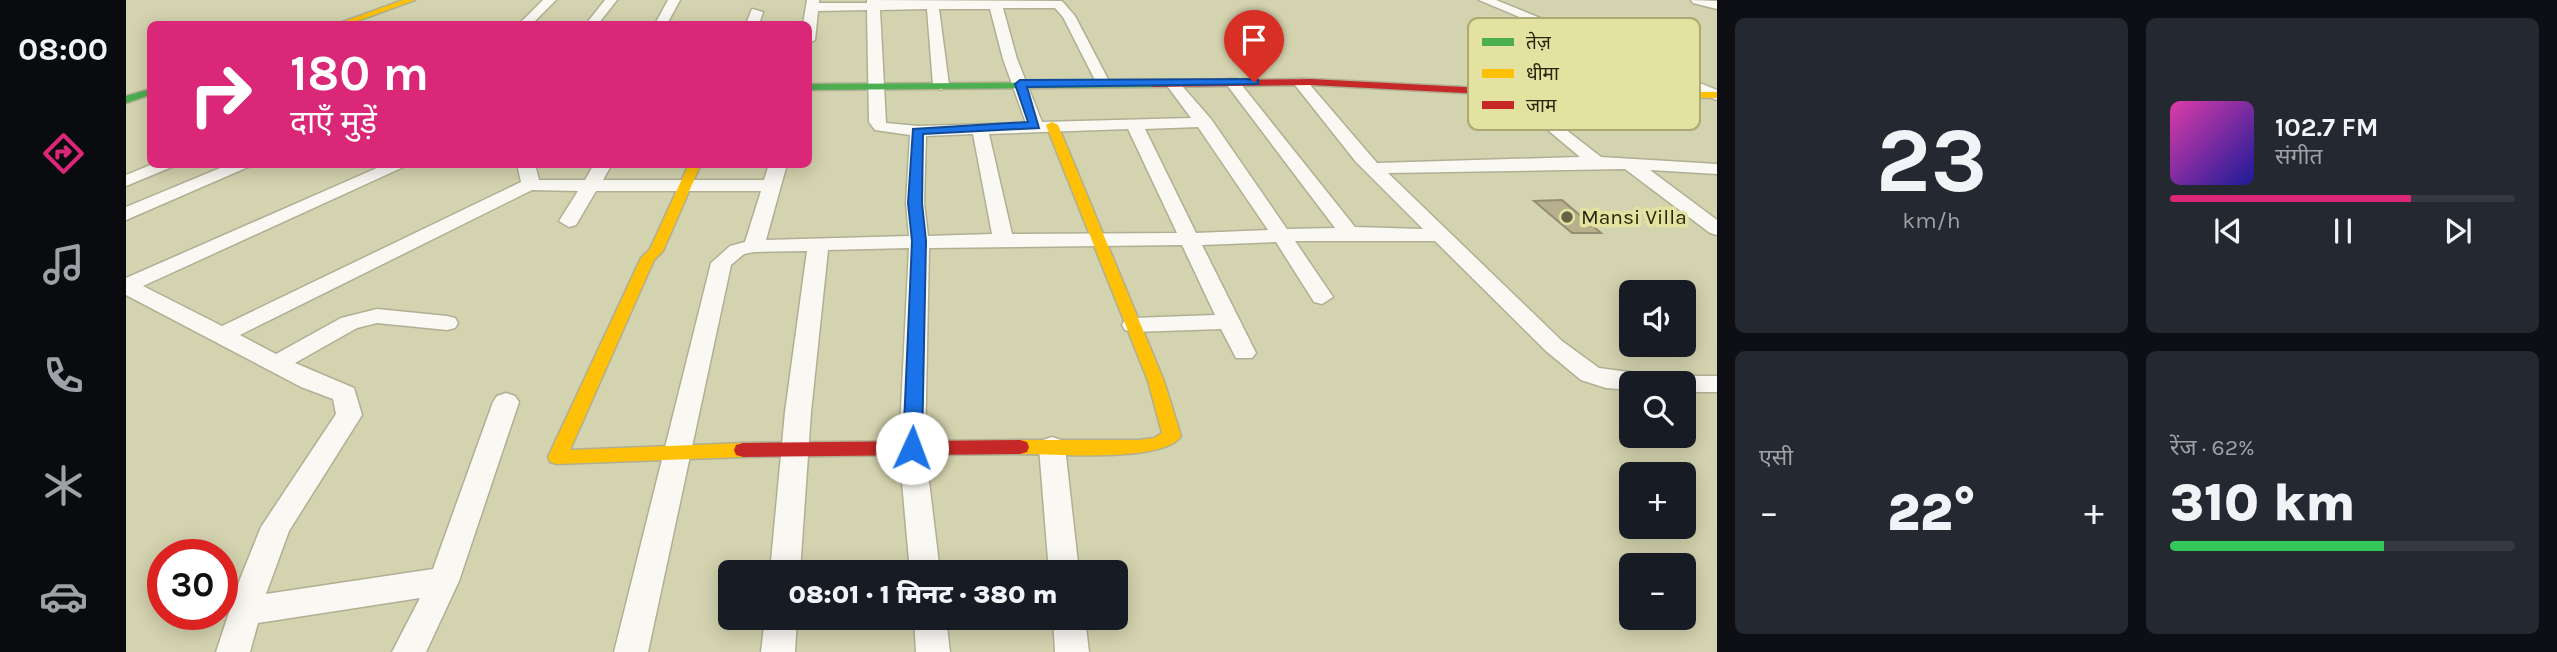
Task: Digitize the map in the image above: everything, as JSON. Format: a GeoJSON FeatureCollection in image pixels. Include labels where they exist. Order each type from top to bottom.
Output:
{"type":"FeatureCollection","features":[{"type":"Feature","properties":{"kind":"street"},"geometry":{"type":"LineString","coordinates":[[351,21],[411,0]]}},
{"type":"Feature","properties":{"kind":"street"},"geometry":{"type":"LineString","coordinates":[[368,21],[428,0]]}},
{"type":"Feature","properties":{"kind":"street"},"geometry":{"type":"LineString","coordinates":[[528,21],[550,0]]}},
{"type":"Feature","properties":{"kind":"street"},"geometry":{"type":"LineString","coordinates":[[594,21],[611,0]]}},
{"type":"Feature","properties":{"kind":"street"},"geometry":{"type":"LineString","coordinates":[[663,21],[674,0]]}},
{"type":"Feature","properties":{"kind":"street"},"geometry":{"type":"LineString","coordinates":[[1485,0],[1529,18]]}},
{"type":"Feature","properties":{"kind":"street"},"geometry":{"type":"LineString","coordinates":[[1697,0],[1717,5]]}},
{"type":"Feature","properties":{"kind":"street"},"geometry":{"type":"LineString","coordinates":[[873,3],[878,86],[877,122],[881,127],[918,131],[1205,122]]}},
{"type":"Feature","properties":{"kind":"street"},"geometry":{"type":"LineString","coordinates":[[933,3],[942,85]]}},
{"type":"Feature","properties":{"kind":"street"},"geometry":{"type":"LineString","coordinates":[[812,4],[1062,6],[1103,83]]}},
{"type":"Feature","properties":{"kind":"street"},"geometry":{"type":"LineString","coordinates":[[693,168],[557,457],[795,448],[1151,445],[1168,441],[1172,436],[1152,370],[1098,239],[1044,125],[1020,84],[995,4]]}},
{"type":"Feature","properties":{"kind":"street"},"geometry":{"type":"LineString","coordinates":[[1232,82],[1349,233]]}},
{"type":"Feature","properties":{"kind":"street"},"geometry":{"type":"LineString","coordinates":[[812,88],[1300,82],[1468,90]]}},
{"type":"Feature","properties":{"kind":"street"},"geometry":{"type":"LineString","coordinates":[[1300,82],[1340,134],[1373,169],[1554,346],[1590,374],[1606,380],[1619,381]]}},
{"type":"Feature","properties":{"kind":"street"},"geometry":{"type":"LineString","coordinates":[[1172,83],[1205,122],[1322,297]]}},
{"type":"Feature","properties":{"kind":"street"},"geometry":{"type":"LineString","coordinates":[[126,93],[147,87]]}},
{"type":"Feature","properties":{"kind":"street"},"geometry":{"type":"LineString","coordinates":[[1700,88],[1717,95]]}},
{"type":"Feature","properties":{"kind":"street"},"geometry":{"type":"LineString","coordinates":[[126,100],[147,93]]}},
{"type":"Feature","properties":{"kind":"street"},"geometry":{"type":"LineString","coordinates":[[1134,124],[1244,353]]}},
{"type":"Feature","properties":{"kind":"street"},"geometry":{"type":"LineString","coordinates":[[979,128],[1003,240]]}},
{"type":"Feature","properties":{"kind":"street"},"geometry":{"type":"LineString","coordinates":[[1557,130],[1596,162]]}},
{"type":"Feature","properties":{"kind":"street"},"geometry":{"type":"LineString","coordinates":[[918,131],[915,203],[919,241],[912,448],[924,560]]}},
{"type":"Feature","properties":{"kind":"street"},"geometry":{"type":"LineString","coordinates":[[1373,169],[1596,162],[1717,169]]}},
{"type":"Feature","properties":{"kind":"street"},"geometry":{"type":"LineString","coordinates":[[1630,164],[1717,229]]}},
{"type":"Feature","properties":{"kind":"street"},"geometry":{"type":"LineString","coordinates":[[126,181],[160,168]]}},
{"type":"Feature","properties":{"kind":"street"},"geometry":{"type":"LineString","coordinates":[[126,214],[237,168]]}},
{"type":"Feature","properties":{"kind":"street"},"geometry":{"type":"LineString","coordinates":[[126,286],[393,168]]}},
{"type":"Feature","properties":{"kind":"street"},"geometry":{"type":"LineString","coordinates":[[527,168],[531,185]]}},
{"type":"Feature","properties":{"kind":"street"},"geometry":{"type":"LineString","coordinates":[[569,221],[601,168]]}},
{"type":"Feature","properties":{"kind":"street"},"geometry":{"type":"LineString","coordinates":[[754,246],[777,168]]}},
{"type":"Feature","properties":{"kind":"street"},"geometry":{"type":"LineString","coordinates":[[220,336],[414,237],[514,190],[531,185],[685,184],[771,187]]}},
{"type":"Feature","properties":{"kind":"street"},"geometry":{"type":"LineString","coordinates":[[631,652],[721,263],[737,250],[754,246],[919,241],[1190,239],[1349,233],[1442,235]]}},
{"type":"Feature","properties":{"kind":"street"},"geometry":{"type":"LineString","coordinates":[[786,560],[795,448],[818,245]]}},
{"type":"Feature","properties":{"kind":"street"},"geometry":{"type":"LineString","coordinates":[[126,286],[276,364],[345,394],[348,415],[276,527],[255,579],[233,652]]}},
{"type":"Feature","properties":{"kind":"street"},"geometry":{"type":"LineString","coordinates":[[276,364],[349,323],[377,316],[447,324]]}},
{"type":"Feature","properties":{"kind":"street"},"geometry":{"type":"LineString","coordinates":[[1133,325],[1230,322]]}},
{"type":"Feature","properties":{"kind":"street"},"geometry":{"type":"LineString","coordinates":[[1696,384],[1717,384]]}},
{"type":"Feature","properties":{"kind":"street"},"geometry":{"type":"LineString","coordinates":[[409,652],[444,581],[506,402]]}},
{"type":"Feature","properties":{"kind":"street"},"geometry":{"type":"LineString","coordinates":[[1052,447],[1063,560]]}},
{"type":"Feature","properties":{"kind":"street"},"geometry":{"type":"LineString","coordinates":[[247,611],[444,581]]}},
{"type":"Feature","properties":{"kind":"street"},"geometry":{"type":"LineString","coordinates":[[778,652],[780,630]]}},
{"type":"Feature","properties":{"kind":"street"},"geometry":{"type":"LineString","coordinates":[[931,630],[933,652]]}},
{"type":"Feature","properties":{"kind":"street"},"geometry":{"type":"LineString","coordinates":[[1070,630],[1072,652]]}},
{"type":"Feature","properties":{"kind":"building","name":"Mansi Villa"},"geometry":{"type":"Polygon","coordinates":[[[1562,200],[1601,233],[1572,233],[1534,201],[1562,200]]]}},
{"type":"Feature","properties":{"kind":"traffic: fast"},"geometry":{"type":"LineString","coordinates":[[812,87],[1153,84]]}},
{"type":"Feature","properties":{"kind":"traffic: fast"},"geometry":{"type":"LineString","coordinates":[[126,100],[147,93]]}},
{"type":"Feature","properties":{"kind":"traffic: slow"},"geometry":{"type":"LineString","coordinates":[[351,21],[411,0]]}},
{"type":"Feature","properties":{"kind":"traffic: slow"},"geometry":{"type":"LineString","coordinates":[[1700,95],[1717,95]]}},
{"type":"Feature","properties":{"kind":"traffic: slow"},"geometry":{"type":"LineString","coordinates":[[1020,447],[1139,447],[1158,444],[1172,436],[1156,381],[1052,125]]}},
{"type":"Feature","properties":{"kind":"traffic: slow"},"geometry":{"type":"LineString","coordinates":[[693,168],[656,251],[648,258],[557,457],[743,450]]}},
{"type":"Feature","properties":{"kind":"traffic: jam"},"geometry":{"type":"LineString","coordinates":[[1153,84],[1311,82],[1468,90]]}},
{"type":"Feature","properties":{"kind":"traffic: jam"},"geometry":{"type":"LineString","coordinates":[[743,450],[1020,447]]}},
{"type":"Feature","properties":{"kind":"place","name":"Mansi Villa"},"geometry":{"type":"Point","coordinates":[1567,217]}},
{"type":"Feature","properties":{"kind":"route"},"geometry":{"type":"LineString","coordinates":[[912,448],[919,241],[915,203],[918,131],[1035,125],[1020,84],[1254,82]]}}]}
